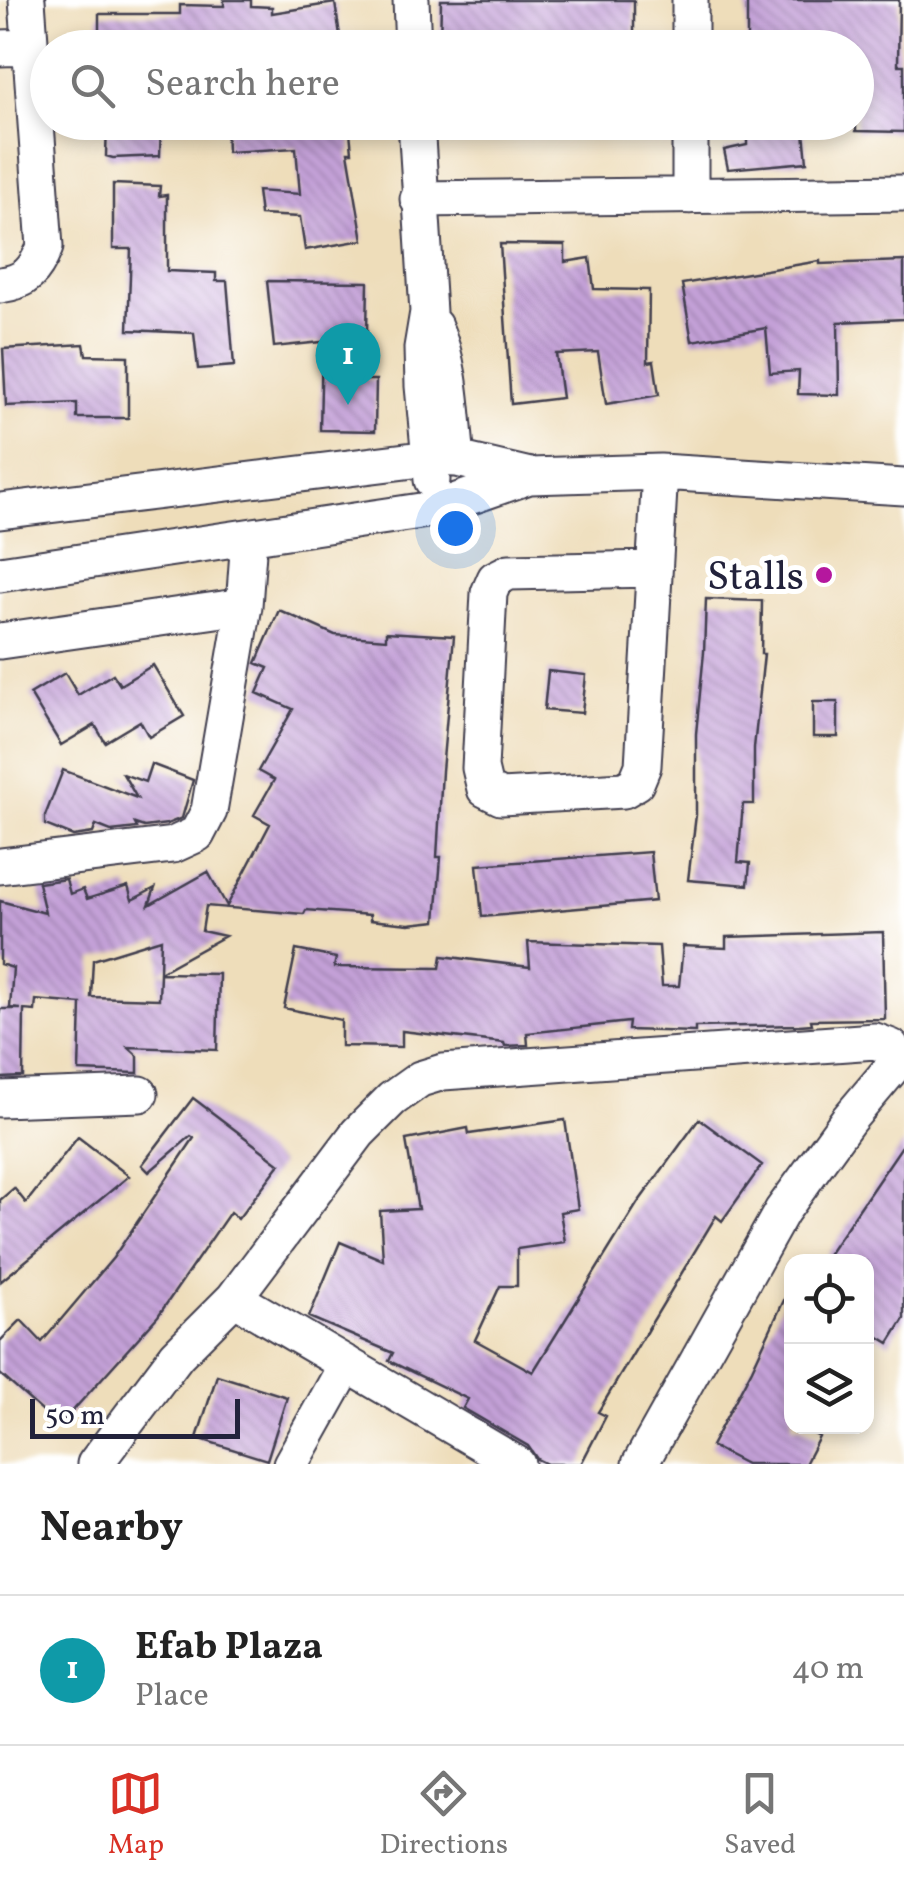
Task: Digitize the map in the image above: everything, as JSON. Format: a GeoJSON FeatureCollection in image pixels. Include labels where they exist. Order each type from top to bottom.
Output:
{"type":"FeatureCollection","features":[{"type":"Feature","properties":{"kind":"street"},"geometry":{"type":"LineString","coordinates":[[0,285],[26,279],[37,268],[45,248],[15,47],[27,0]]}},
{"type":"Feature","properties":{"kind":"street"},"geometry":{"type":"LineString","coordinates":[[411,0],[412,30]]}},
{"type":"Feature","properties":{"kind":"street"},"geometry":{"type":"LineString","coordinates":[[690,0],[690,30]]}},
{"type":"Feature","properties":{"kind":"street"},"geometry":{"type":"LineString","coordinates":[[416,140],[428,312],[443,347],[443,459],[434,509]]}},
{"type":"Feature","properties":{"kind":"street"},"geometry":{"type":"LineString","coordinates":[[690,140],[690,196]]}},
{"type":"Feature","properties":{"kind":"street"},"geometry":{"type":"LineString","coordinates":[[418,199],[904,193]]}},
{"type":"Feature","properties":{"kind":"street"},"geometry":{"type":"LineString","coordinates":[[0,511],[443,459],[530,476],[660,472],[904,487]]}},
{"type":"Feature","properties":{"kind":"street"},"geometry":{"type":"LineString","coordinates":[[654,570],[509,572],[495,579],[489,593],[480,768],[485,789],[500,796],[518,796],[624,790],[636,783],[643,766],[660,472]]}},
{"type":"Feature","properties":{"kind":"street"},"geometry":{"type":"LineString","coordinates":[[0,574],[434,509],[530,476]]}},
{"type":"Feature","properties":{"kind":"street"},"geometry":{"type":"LineString","coordinates":[[0,866],[173,845],[197,834],[208,811],[244,606],[249,538]]}},
{"type":"Feature","properties":{"kind":"street"},"geometry":{"type":"LineString","coordinates":[[0,641],[244,606]]}},
{"type":"Feature","properties":{"kind":"street"},"geometry":{"type":"LineString","coordinates":[[95,1464],[177,1355],[234,1298],[358,1133],[420,1079],[443,1072],[856,1042],[875,1041],[891,1047],[896,1063],[848,1120],[782,1211],[640,1464]]}},
{"type":"Feature","properties":{"kind":"street"},"geometry":{"type":"LineString","coordinates":[[4,1102],[140,1094]]}},
{"type":"Feature","properties":{"kind":"street"},"geometry":{"type":"LineString","coordinates":[[234,1298],[518,1464]]}},
{"type":"Feature","properties":{"kind":"street"},"geometry":{"type":"LineString","coordinates":[[291,1464],[347,1364]]}},
{"type":"Feature","properties":{"kind":"building"},"geometry":{"type":"Polygon","coordinates":[[[224,0],[251,0],[251,6],[272,7],[272,13],[335,3],[339,30],[99,30],[99,14],[180,14],[180,5],[224,6],[224,0]]]}},
{"type":"Feature","properties":{"kind":"building"},"geometry":{"type":"Polygon","coordinates":[[[441,0],[634,0],[634,30],[440,30],[441,0]]]}},
{"type":"Feature","properties":{"kind":"building"},"geometry":{"type":"Polygon","coordinates":[[[747,0],[899,0],[898,65],[904,65],[904,132],[874,131],[874,30],[747,30],[747,0]]]}},
{"type":"Feature","properties":{"kind":"building"},"geometry":{"type":"Polygon","coordinates":[[[106,140],[160,140],[160,156],[106,156],[106,140]]]}},
{"type":"Feature","properties":{"kind":"building"},"geometry":{"type":"Polygon","coordinates":[[[227,140],[351,140],[352,152],[348,152],[363,240],[305,250],[300,217],[260,215],[257,191],[300,194],[296,148],[227,152],[227,140]]]}},
{"type":"Feature","properties":{"kind":"building"},"geometry":{"type":"Polygon","coordinates":[[[747,140],[805,140],[807,162],[728,169],[724,150],[747,145],[747,140]]]}},
{"type":"Feature","properties":{"kind":"building"},"geometry":{"type":"Polygon","coordinates":[[[113,184],[160,186],[159,196],[167,195],[167,271],[216,273],[216,281],[227,281],[234,366],[198,369],[194,333],[128,330],[131,249],[113,249],[113,184]]]}},
{"type":"Feature","properties":{"kind":"building"},"geometry":{"type":"Polygon","coordinates":[[[500,244],[565,245],[565,262],[590,258],[594,289],[649,290],[648,362],[654,361],[659,395],[606,404],[598,352],[556,354],[562,398],[511,404],[500,244]]]}},
{"type":"Feature","properties":{"kind":"building"},"geometry":{"type":"Polygon","coordinates":[[[820,261],[904,261],[904,319],[838,322],[839,395],[798,394],[799,371],[770,373],[766,328],[692,341],[682,284],[820,261]]]}},
{"type":"Feature","properties":{"kind":"building"},"geometry":{"type":"Polygon","coordinates":[[[267,281],[368,282],[366,380],[376,380],[375,431],[320,430],[322,342],[274,347],[267,281]]]}},
{"type":"Feature","properties":{"kind":"building"},"geometry":{"type":"Polygon","coordinates":[[[84,344],[86,355],[128,356],[128,418],[77,418],[77,403],[6,406],[3,349],[84,344]]]}},
{"type":"Feature","properties":{"kind":"building"},"geometry":{"type":"Polygon","coordinates":[[[706,599],[762,601],[764,654],[754,748],[754,804],[743,804],[738,862],[750,863],[748,885],[688,880],[696,815],[696,734],[706,599]]]}},
{"type":"Feature","properties":{"kind":"building"},"geometry":{"type":"Polygon","coordinates":[[[279,610],[335,635],[386,639],[386,632],[454,636],[442,771],[436,921],[409,924],[370,920],[370,915],[206,906],[202,931],[225,936],[160,972],[161,939],[93,960],[91,997],[159,999],[160,973],[219,974],[217,1050],[128,1047],[138,1056],[138,1073],[79,1071],[81,1004],[36,1000],[35,1011],[24,1010],[23,1077],[0,1078],[0,1009],[21,1009],[10,1008],[13,968],[0,964],[0,901],[45,913],[38,883],[66,879],[70,894],[83,889],[87,899],[128,886],[132,900],[155,888],[149,905],[208,872],[227,906],[270,824],[254,815],[274,780],[258,771],[293,709],[257,693],[268,668],[256,663],[279,610]]]}},
{"type":"Feature","properties":{"kind":"building"},"geometry":{"type":"Polygon","coordinates":[[[153,665],[184,716],[149,737],[140,721],[105,742],[95,725],[61,745],[30,694],[65,673],[78,695],[113,674],[120,685],[153,665]]]}},
{"type":"Feature","properties":{"kind":"building"},"geometry":{"type":"Polygon","coordinates":[[[548,671],[586,675],[582,713],[544,710],[548,671]]]}},
{"type":"Feature","properties":{"kind":"building"},"geometry":{"type":"Polygon","coordinates":[[[813,702],[838,702],[838,737],[813,737],[813,702]]]}},
{"type":"Feature","properties":{"kind":"building"},"geometry":{"type":"Polygon","coordinates":[[[151,764],[193,780],[182,818],[167,824],[135,824],[137,828],[111,831],[96,825],[93,833],[73,836],[45,825],[63,770],[137,798],[123,774],[145,782],[151,764]]]}},
{"type":"Feature","properties":{"kind":"building"},"geometry":{"type":"Polygon","coordinates":[[[650,852],[655,901],[482,917],[477,865],[650,852]]]}},
{"type":"Feature","properties":{"kind":"building"},"geometry":{"type":"Polygon","coordinates":[[[883,932],[885,1019],[695,1027],[695,1032],[628,1030],[629,1022],[527,1033],[528,1045],[505,1046],[402,1031],[402,1047],[341,1046],[341,1020],[284,1008],[296,950],[336,958],[334,967],[440,968],[442,956],[530,967],[528,942],[659,946],[662,986],[679,986],[683,946],[726,948],[726,937],[883,932]]]}},
{"type":"Feature","properties":{"kind":"building"},"geometry":{"type":"Polygon","coordinates":[[[193,1098],[280,1164],[238,1219],[230,1212],[158,1316],[59,1426],[0,1374],[0,1341],[21,1320],[42,1342],[113,1258],[194,1138],[191,1136],[149,1172],[142,1165],[193,1098]]]}},
{"type":"Feature","properties":{"kind":"building"},"geometry":{"type":"Polygon","coordinates":[[[699,1119],[762,1165],[722,1221],[716,1216],[598,1412],[606,1416],[581,1464],[547,1464],[537,1459],[528,1446],[463,1408],[468,1399],[389,1361],[393,1353],[309,1317],[340,1242],[383,1260],[380,1211],[418,1209],[406,1140],[468,1128],[469,1134],[565,1120],[578,1209],[560,1212],[565,1242],[517,1249],[517,1286],[500,1286],[475,1340],[533,1372],[637,1204],[699,1119]]]}},
{"type":"Feature","properties":{"kind":"building"},"geometry":{"type":"Polygon","coordinates":[[[78,1137],[129,1176],[0,1282],[0,1200],[14,1188],[26,1203],[78,1137]]]}},
{"type":"Feature","properties":{"kind":"building"},"geometry":{"type":"Polygon","coordinates":[[[904,1143],[904,1319],[889,1343],[874,1334],[874,1254],[828,1254],[904,1143]]]}},
{"type":"Feature","properties":{"kind":"building"},"geometry":{"type":"Polygon","coordinates":[[[784,1300],[784,1434],[819,1437],[805,1464],[746,1464],[711,1446],[784,1300]]]}},
{"type":"Feature","properties":{"kind":"building"},"geometry":{"type":"Polygon","coordinates":[[[217,1375],[287,1397],[267,1460],[197,1438],[217,1375]]]}},
{"type":"Feature","properties":{"kind":"place","name":"Efab Plaza"},"geometry":{"type":"Point","coordinates":[348,405]}},
{"type":"Feature","properties":{"kind":"place","name":"Stalls"},"geometry":{"type":"Point","coordinates":[824,575]}}]}
